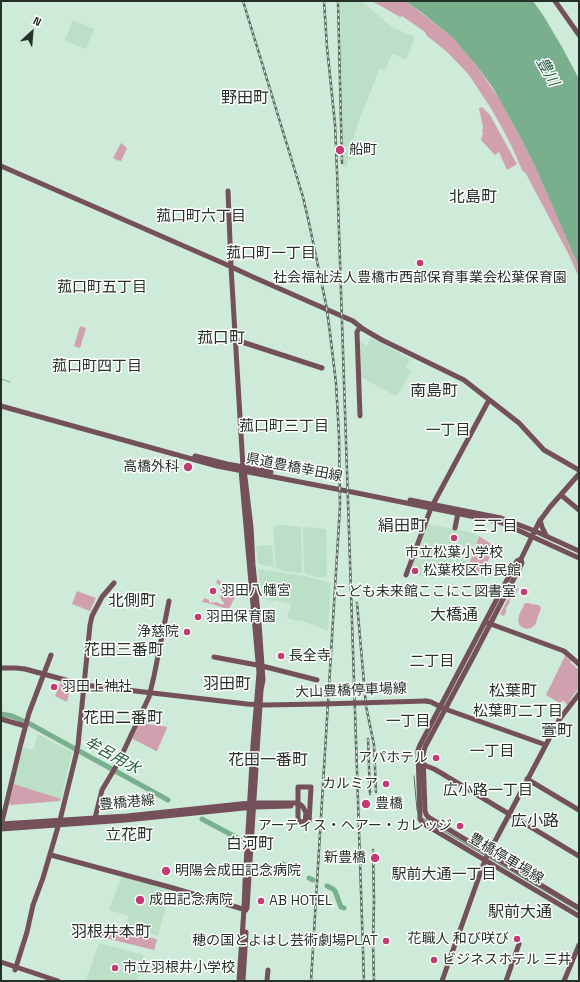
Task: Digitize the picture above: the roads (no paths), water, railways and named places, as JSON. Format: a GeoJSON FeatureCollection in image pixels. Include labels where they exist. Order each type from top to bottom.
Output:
{"type":"FeatureCollection","features":[{"type":"Feature","properties":{"kind":"street"},"geometry":{"type":"LineString","coordinates":[[555,1],[579,34]]}},
{"type":"Feature","properties":{"kind":"street"},"geometry":{"type":"LineString","coordinates":[[1,166],[350,319],[360,327],[382,340],[464,380],[519,423],[544,450],[579,470]]}},
{"type":"Feature","properties":{"kind":"street"},"geometry":{"type":"LineString","coordinates":[[228,191],[242,459],[261,666],[259,673],[249,846],[243,981]]}},
{"type":"Feature","properties":{"kind":"street"},"geometry":{"type":"LineString","coordinates":[[360,327],[357,332],[360,416]]}},
{"type":"Feature","properties":{"kind":"street"},"geometry":{"type":"LineString","coordinates":[[236,340],[322,368]]}},
{"type":"Feature","properties":{"kind":"street"},"geometry":{"type":"LineString","coordinates":[[406,575],[432,506],[489,400]]}},
{"type":"Feature","properties":{"kind":"street","name":"県道豊橋幸田線"},"geometry":{"type":"LineString","coordinates":[[1,403],[243,469],[501,518],[521,525],[579,551]]}},
{"type":"Feature","properties":{"kind":"street","name":"県道豊橋幸田線"},"geometry":{"type":"LineString","coordinates":[[1,406],[217,466],[243,469]]}},
{"type":"Feature","properties":{"kind":"street"},"geometry":{"type":"LineString","coordinates":[[422,822],[420,818],[418,748],[443,707],[488,623],[517,561],[521,559],[544,513],[579,474]]}},
{"type":"Feature","properties":{"kind":"street"},"geometry":{"type":"LineString","coordinates":[[561,495],[579,510]]}},
{"type":"Feature","properties":{"kind":"street","name":"県道豊橋幸田線"},"geometry":{"type":"LineString","coordinates":[[432,506],[500,522],[579,558]]}},
{"type":"Feature","properties":{"kind":"street"},"geometry":{"type":"LineString","coordinates":[[455,528],[458,513]]}},
{"type":"Feature","properties":{"kind":"street"},"geometry":{"type":"LineString","coordinates":[[521,525],[528,525],[540,521]]}},
{"type":"Feature","properties":{"kind":"street"},"geometry":{"type":"LineString","coordinates":[[540,521],[546,536]]}},
{"type":"Feature","properties":{"kind":"street"},"geometry":{"type":"LineString","coordinates":[[521,531],[525,538],[527,547]]}},
{"type":"Feature","properties":{"kind":"street"},"geometry":{"type":"LineString","coordinates":[[527,547],[535,543],[545,542]]}},
{"type":"Feature","properties":{"kind":"street"},"geometry":{"type":"LineString","coordinates":[[15,969],[27,932],[33,905],[44,878],[60,822],[77,750],[92,616],[102,597],[114,583]]}},
{"type":"Feature","properties":{"kind":"street"},"geometry":{"type":"LineString","coordinates":[[95,818],[102,790],[114,770],[150,692],[169,601]]}},
{"type":"Feature","properties":{"kind":"street"},"geometry":{"type":"LineString","coordinates":[[488,623],[564,651],[579,664]]}},
{"type":"Feature","properties":{"kind":"street"},"geometry":{"type":"LineString","coordinates":[[1,828],[26,723],[51,655]]}},
{"type":"Feature","properties":{"kind":"street"},"geometry":{"type":"LineString","coordinates":[[214,657],[261,666],[317,680]]}},
{"type":"Feature","properties":{"kind":"street","name":"大山豊橋停車場線"},"geometry":{"type":"LineString","coordinates":[[1,668],[20,668],[84,685],[258,705],[426,701],[546,745]]}},
{"type":"Feature","properties":{"kind":"street"},"geometry":{"type":"LineString","coordinates":[[443,981],[463,920],[488,853],[559,720],[579,694]]}},
{"type":"Feature","properties":{"kind":"street"},"geometry":{"type":"LineString","coordinates":[[422,822],[426,814],[424,751],[443,707]]}},
{"type":"Feature","properties":{"kind":"street"},"geometry":{"type":"LineString","coordinates":[[1,719],[26,723]]}},
{"type":"Feature","properties":{"kind":"street"},"geometry":{"type":"LineString","coordinates":[[424,765],[441,773],[579,856]]}},
{"type":"Feature","properties":{"kind":"street"},"geometry":{"type":"LineString","coordinates":[[527,779],[579,810]]}},
{"type":"Feature","properties":{"kind":"street"},"geometry":{"type":"LineString","coordinates":[[298,787],[311,787],[309,822],[305,822],[306,814],[300,806],[298,787]]}},
{"type":"Feature","properties":{"kind":"street"},"geometry":{"type":"LineString","coordinates":[[252,805],[300,806]]}},
{"type":"Feature","properties":{"kind":"street","name":"豊橋港線"},"geometry":{"type":"LineString","coordinates":[[1,828],[95,818],[252,805]]}},
{"type":"Feature","properties":{"kind":"street","name":"豊橋港線"},"geometry":{"type":"LineString","coordinates":[[1,824],[126,820],[252,805]]}},
{"type":"Feature","properties":{"kind":"street","name":"豊橋停車場線"},"geometry":{"type":"LineString","coordinates":[[426,814],[428,817],[579,908]]}},
{"type":"Feature","properties":{"kind":"street","name":"豊橋停車場線"},"geometry":{"type":"LineString","coordinates":[[422,822],[579,916]]}},
{"type":"Feature","properties":{"kind":"street"},"geometry":{"type":"LineString","coordinates":[[50,855],[173,888],[246,910]]}},
{"type":"Feature","properties":{"kind":"street"},"geometry":{"type":"LineString","coordinates":[[239,981],[246,910]]}},
{"type":"Feature","properties":{"kind":"street"},"geometry":{"type":"LineString","coordinates":[[506,981],[519,944]]}},
{"type":"Feature","properties":{"kind":"street"},"geometry":{"type":"LineString","coordinates":[[564,981],[579,945]]}},
{"type":"Feature","properties":{"kind":"street"},"geometry":{"type":"LineString","coordinates":[[1,962],[15,969],[48,981]]}},
{"type":"Feature","properties":{"kind":"street"},"geometry":{"type":"LineString","coordinates":[[1,966],[58,981]]}},
{"type":"Feature","properties":{"kind":"street"},"geometry":{"type":"LineString","coordinates":[[267,981],[268,970]]}},
{"type":"Feature","properties":{"kind":"water","name":"豊川"},"geometry":{"type":"Polygon","coordinates":[[[405,1],[533,1],[543,15],[579,79],[579,267],[534,164],[493,88],[452,37],[405,1]]]}},
{"type":"Feature","properties":{"kind":"waterway"},"geometry":{"type":"LineString","coordinates":[[1,379],[10,382]]}},
{"type":"Feature","properties":{"kind":"waterway","name":"牟呂用水"},"geometry":{"type":"LineString","coordinates":[[1,714],[12,716],[30,724],[168,800]]}},
{"type":"Feature","properties":{"kind":"waterway","name":"牟呂用水"},"geometry":{"type":"LineString","coordinates":[[202,819],[243,841]]}},
{"type":"Feature","properties":{"kind":"waterway","name":"牟呂用水"},"geometry":{"type":"LineString","coordinates":[[283,864],[299,872]]}},
{"type":"Feature","properties":{"kind":"waterway","name":"牟呂用水"},"geometry":{"type":"LineString","coordinates":[[309,878],[313,880]]}},
{"type":"Feature","properties":{"kind":"waterway","name":"牟呂用水"},"geometry":{"type":"LineString","coordinates":[[327,886],[335,891],[341,907],[344,908]]}},
{"type":"Feature","properties":{"kind":"tram line"},"geometry":{"type":"LineString","coordinates":[[414,776],[417,810],[422,818],[579,911]]}},
{"type":"Feature","properties":{"kind":"railway"},"geometry":{"type":"LineString","coordinates":[[243,1],[303,197],[326,304],[336,383],[339,436],[340,506],[311,981]]}},
{"type":"Feature","properties":{"kind":"railway"},"geometry":{"type":"LineString","coordinates":[[324,1],[335,124],[337,172],[364,981]]}},
{"type":"Feature","properties":{"kind":"railway"},"geometry":{"type":"LineString","coordinates":[[338,1],[342,163]]}},
{"type":"Feature","properties":{"kind":"railway"},"geometry":{"type":"LineString","coordinates":[[357,603],[366,706],[374,745],[376,792]]}},
{"type":"Feature","properties":{"kind":"railway"},"geometry":{"type":"LineString","coordinates":[[368,739],[370,794]]}},
{"type":"Feature","properties":{"kind":"railway"},"geometry":{"type":"LineString","coordinates":[[373,850],[374,981]]}},
{"type":"Feature","properties":{"kind":"place","name":"船町"},"geometry":{"type":"Point","coordinates":[340,150]}},
{"type":"Feature","properties":{"kind":"place","name":"社会福祉法人豊橋市西部保育事業会松葉保育園"},"geometry":{"type":"Point","coordinates":[420,263]}},
{"type":"Feature","properties":{"kind":"place","name":"高橋外科"},"geometry":{"type":"Point","coordinates":[188,467]}},
{"type":"Feature","properties":{"kind":"place","name":"市立松葉小学校"},"geometry":{"type":"Point","coordinates":[454,538]}},
{"type":"Feature","properties":{"kind":"place","name":"松葉校区市民館"},"geometry":{"type":"Point","coordinates":[415,571]}},
{"type":"Feature","properties":{"kind":"place","name":"羽田八幡宮"},"geometry":{"type":"Point","coordinates":[213,591]}},
{"type":"Feature","properties":{"kind":"place","name":"こども未来館ここにこ図書室"},"geometry":{"type":"Point","coordinates":[524,592]}},
{"type":"Feature","properties":{"kind":"place","name":"羽田保育園"},"geometry":{"type":"Point","coordinates":[198,617]}},
{"type":"Feature","properties":{"kind":"place","name":"浄慈院"},"geometry":{"type":"Point","coordinates":[187,632]}},
{"type":"Feature","properties":{"kind":"place","name":"長全寺"},"geometry":{"type":"Point","coordinates":[281,656]}},
{"type":"Feature","properties":{"kind":"place","name":"羽田上神社"},"geometry":{"type":"Point","coordinates":[54,687]}},
{"type":"Feature","properties":{"kind":"place","name":"アパホテル"},"geometry":{"type":"Point","coordinates":[436,758]}},
{"type":"Feature","properties":{"kind":"place","name":"カルミア"},"geometry":{"type":"Point","coordinates":[386,784]}},
{"type":"Feature","properties":{"kind":"place","name":"豊橋"},"geometry":{"type":"Point","coordinates":[366,804]}},
{"type":"Feature","properties":{"kind":"place","name":"アーティス・ヘアー・カレッジ"},"geometry":{"type":"Point","coordinates":[460,826]}},
{"type":"Feature","properties":{"kind":"place","name":"新豊橋"},"geometry":{"type":"Point","coordinates":[375,858]}},
{"type":"Feature","properties":{"kind":"place","name":"明陽会成田記念病院"},"geometry":{"type":"Point","coordinates":[166,871]}},
{"type":"Feature","properties":{"kind":"place","name":"成田記念病院"},"geometry":{"type":"Point","coordinates":[140,900]}},
{"type":"Feature","properties":{"kind":"place","name":"AB HOTEL"},"geometry":{"type":"Point","coordinates":[261,901]}},
{"type":"Feature","properties":{"kind":"place","name":"花職人 和び咲び"},"geometry":{"type":"Point","coordinates":[517,939]}},
{"type":"Feature","properties":{"kind":"place","name":"穂の国とよはし芸術劇場PLAT"},"geometry":{"type":"Point","coordinates":[386,941]}},
{"type":"Feature","properties":{"kind":"place","name":"ビジネスホテル 三井"},"geometry":{"type":"Point","coordinates":[434,960]}},
{"type":"Feature","properties":{"kind":"place","name":"市立羽根井小学校"},"geometry":{"type":"Point","coordinates":[115,968]}},
{"type":"Feature","properties":{"kind":"district","name":"野田町"},"geometry":{"type":"Point","coordinates":[245,99]}},
{"type":"Feature","properties":{"kind":"district","name":"北島町"},"geometry":{"type":"Point","coordinates":[473,198]}},
{"type":"Feature","properties":{"kind":"district","name":"菰口町六丁目"},"geometry":{"type":"Point","coordinates":[201,217]}},
{"type":"Feature","properties":{"kind":"district","name":"菰口町一丁目"},"geometry":{"type":"Point","coordinates":[271,254]}},
{"type":"Feature","properties":{"kind":"district","name":"菰口町五丁目"},"geometry":{"type":"Point","coordinates":[102,288]}},
{"type":"Feature","properties":{"kind":"district","name":"菰口町"},"geometry":{"type":"Point","coordinates":[221,339]}},
{"type":"Feature","properties":{"kind":"district","name":"菰口町四丁目"},"geometry":{"type":"Point","coordinates":[97,367]}},
{"type":"Feature","properties":{"kind":"district","name":"南島町"},"geometry":{"type":"Point","coordinates":[434,392]}},
{"type":"Feature","properties":{"kind":"district","name":"菰口町三丁目"},"geometry":{"type":"Point","coordinates":[284,427]}},
{"type":"Feature","properties":{"kind":"district","name":"一丁目"},"geometry":{"type":"Point","coordinates":[448,431]}},
{"type":"Feature","properties":{"kind":"district","name":"絹田町"},"geometry":{"type":"Point","coordinates":[402,527]}},
{"type":"Feature","properties":{"kind":"district","name":"三丁目"},"geometry":{"type":"Point","coordinates":[495,527]}},
{"type":"Feature","properties":{"kind":"district","name":"北側町"},"geometry":{"type":"Point","coordinates":[132,602]}},
{"type":"Feature","properties":{"kind":"district","name":"大橋通"},"geometry":{"type":"Point","coordinates":[454,616]}},
{"type":"Feature","properties":{"kind":"district","name":"花田三番町"},"geometry":{"type":"Point","coordinates":[124,651]}},
{"type":"Feature","properties":{"kind":"district","name":"二丁目"},"geometry":{"type":"Point","coordinates":[432,662]}},
{"type":"Feature","properties":{"kind":"district","name":"羽田町"},"geometry":{"type":"Point","coordinates":[227,685]}},
{"type":"Feature","properties":{"kind":"district","name":"松葉町"},"geometry":{"type":"Point","coordinates":[513,692]}},
{"type":"Feature","properties":{"kind":"district","name":"松葉町二丁目"},"geometry":{"type":"Point","coordinates":[518,712]}},
{"type":"Feature","properties":{"kind":"district","name":"花田二番町"},"geometry":{"type":"Point","coordinates":[123,719]}},
{"type":"Feature","properties":{"kind":"district","name":"一丁目"},"geometry":{"type":"Point","coordinates":[408,722]}},
{"type":"Feature","properties":{"kind":"district","name":"萱町"},"geometry":{"type":"Point","coordinates":[557,732]}},
{"type":"Feature","properties":{"kind":"district","name":"一丁目"},"geometry":{"type":"Point","coordinates":[492,752]}},
{"type":"Feature","properties":{"kind":"district","name":"花田一番町"},"geometry":{"type":"Point","coordinates":[268,761]}},
{"type":"Feature","properties":{"kind":"district","name":"広小路一丁目"},"geometry":{"type":"Point","coordinates":[488,791]}},
{"type":"Feature","properties":{"kind":"district","name":"広小路"},"geometry":{"type":"Point","coordinates":[535,822]}},
{"type":"Feature","properties":{"kind":"district","name":"立花町"},"geometry":{"type":"Point","coordinates":[129,836]}},
{"type":"Feature","properties":{"kind":"district","name":"白河町"},"geometry":{"type":"Point","coordinates":[250,845]}},
{"type":"Feature","properties":{"kind":"district","name":"駅前大通一丁目"},"geometry":{"type":"Point","coordinates":[444,875]}},
{"type":"Feature","properties":{"kind":"district","name":"駅前大通"},"geometry":{"type":"Point","coordinates":[520,913]}},
{"type":"Feature","properties":{"kind":"district","name":"羽根井本町"},"geometry":{"type":"Point","coordinates":[111,933]}}]}
